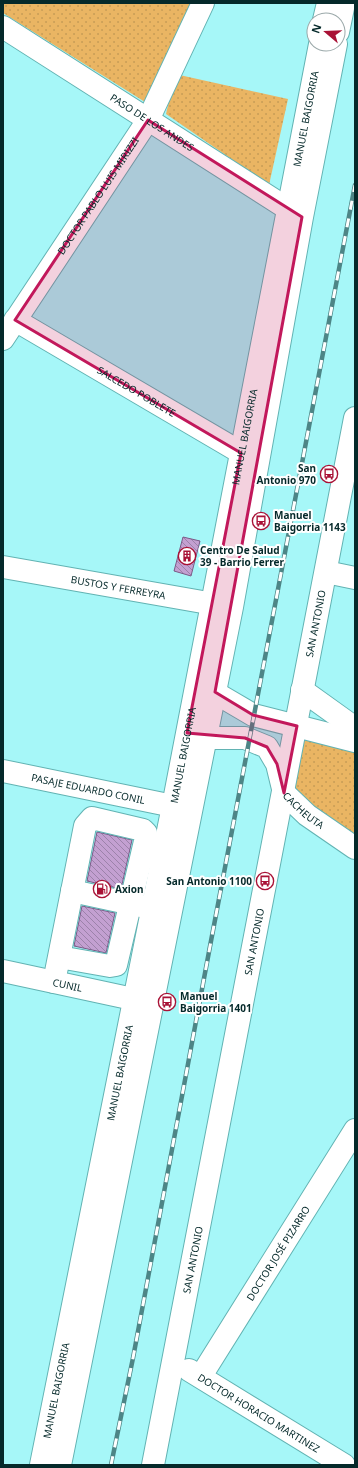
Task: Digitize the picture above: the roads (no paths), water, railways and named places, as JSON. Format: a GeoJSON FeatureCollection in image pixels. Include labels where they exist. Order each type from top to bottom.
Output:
{"type":"FeatureCollection","features":[{"type":"Feature","properties":{"kind":"street","name":"DOCTOR PABLO LUIS MIRIZZI"},"geometry":{"type":"LineString","coordinates":[[3,339],[148,120],[203,3]]}},
{"type":"Feature","properties":{"kind":"street","name":"PASO DE LOS ANDES"},"geometry":{"type":"LineString","coordinates":[[3,27],[295,213]]}},
{"type":"Feature","properties":{"kind":"street","name":"MANUEL BAIGORRIA"},"geometry":{"type":"LineString","coordinates":[[205,689],[232,607],[250,458],[295,213],[319,52]]}},
{"type":"Feature","properties":{"kind":"street","name":"MANUEL BAIGORRIA"},"geometry":{"type":"LineString","coordinates":[[295,213],[334,52]]}},
{"type":"Feature","properties":{"kind":"street","name":"SALCEDO POBLETE"},"geometry":{"type":"LineString","coordinates":[[15,320],[250,458]]}},
{"type":"Feature","properties":{"kind":"street","name":"SAN ANTONIO"},"geometry":{"type":"LineString","coordinates":[[153,1465],[265,881],[297,726],[302,690],[355,418]]}},
{"type":"Feature","properties":{"kind":"street","name":"MANUEL BAIGORRIA"},"geometry":{"type":"LineString","coordinates":[[158,877],[196,736],[205,689],[211,605],[250,458]]}},
{"type":"Feature","properties":{"kind":"street","name":"BUSTOS Y FERREYRA"},"geometry":{"type":"LineString","coordinates":[[3,568],[211,605],[232,607]]}},
{"type":"Feature","properties":{"kind":"street"},"geometry":{"type":"LineString","coordinates":[[326,572],[355,578]]}},
{"type":"Feature","properties":{"kind":"street"},"geometry":{"type":"LineString","coordinates":[[205,689],[254,715],[275,722],[355,741]]}},
{"type":"Feature","properties":{"kind":"street"},"geometry":{"type":"LineString","coordinates":[[302,690],[355,728]]}},
{"type":"Feature","properties":{"kind":"street","name":"MANUEL BAIGORRIA"},"geometry":{"type":"LineString","coordinates":[[41,1465],[143,944],[173,806],[196,736]]}},
{"type":"Feature","properties":{"kind":"street","name":"CACHEUTA"},"geometry":{"type":"LineString","coordinates":[[196,736],[246,738],[267,747],[277,764],[284,793],[307,815],[355,848]]}},
{"type":"Feature","properties":{"kind":"street","name":"PASAJE EDUARDO CONIL"},"geometry":{"type":"LineString","coordinates":[[3,771],[173,806]]}},
{"type":"Feature","properties":{"kind":"street"},"geometry":{"type":"LineString","coordinates":[[54,982],[85,826],[92,818],[143,830],[146,833],[158,877],[143,944],[116,965],[110,966],[59,957]]}},
{"type":"Feature","properties":{"kind":"street"},"geometry":{"type":"LineString","coordinates":[[72,891],[151,909]]}},
{"type":"Feature","properties":{"kind":"street","name":"MANUEL BAIGORRIA"},"geometry":{"type":"LineString","coordinates":[[60,1465],[143,944]]}},
{"type":"Feature","properties":{"kind":"street","name":"CUNIL"},"geometry":{"type":"LineString","coordinates":[[3,970],[133,999]]}},
{"type":"Feature","properties":{"kind":"street","name":"DOCTOR JOSÉ PIZARRO"},"geometry":{"type":"LineString","coordinates":[[201,1376],[355,1130]]}},
{"type":"Feature","properties":{"kind":"street","name":"DOCTOR HORACIO MARTINEZ"},"geometry":{"type":"LineString","coordinates":[[173,1362],[201,1376],[344,1465]]}},
{"type":"Feature","properties":{"kind":"railway"},"geometry":{"type":"LineString","coordinates":[[111,1465],[133,1358],[355,185]]}},
{"type":"Feature","properties":{"kind":"place","name":"San Antonio 970"},"geometry":{"type":"Point","coordinates":[329,474]}},
{"type":"Feature","properties":{"kind":"place","name":"Manuel Baigorria 1143"},"geometry":{"type":"Point","coordinates":[261,521]}},
{"type":"Feature","properties":{"kind":"place","name":"Centro De Salud 39 - Barrio Ferrer"},"geometry":{"type":"Point","coordinates":[187,556]}},
{"type":"Feature","properties":{"kind":"place","name":"San Antonio 1100"},"geometry":{"type":"Point","coordinates":[265,881]}},
{"type":"Feature","properties":{"kind":"place","name":"Axion"},"geometry":{"type":"Point","coordinates":[102,889]}},
{"type":"Feature","properties":{"kind":"place","name":"Manuel Baigorria 1401"},"geometry":{"type":"Point","coordinates":[167,1002]}}]}
